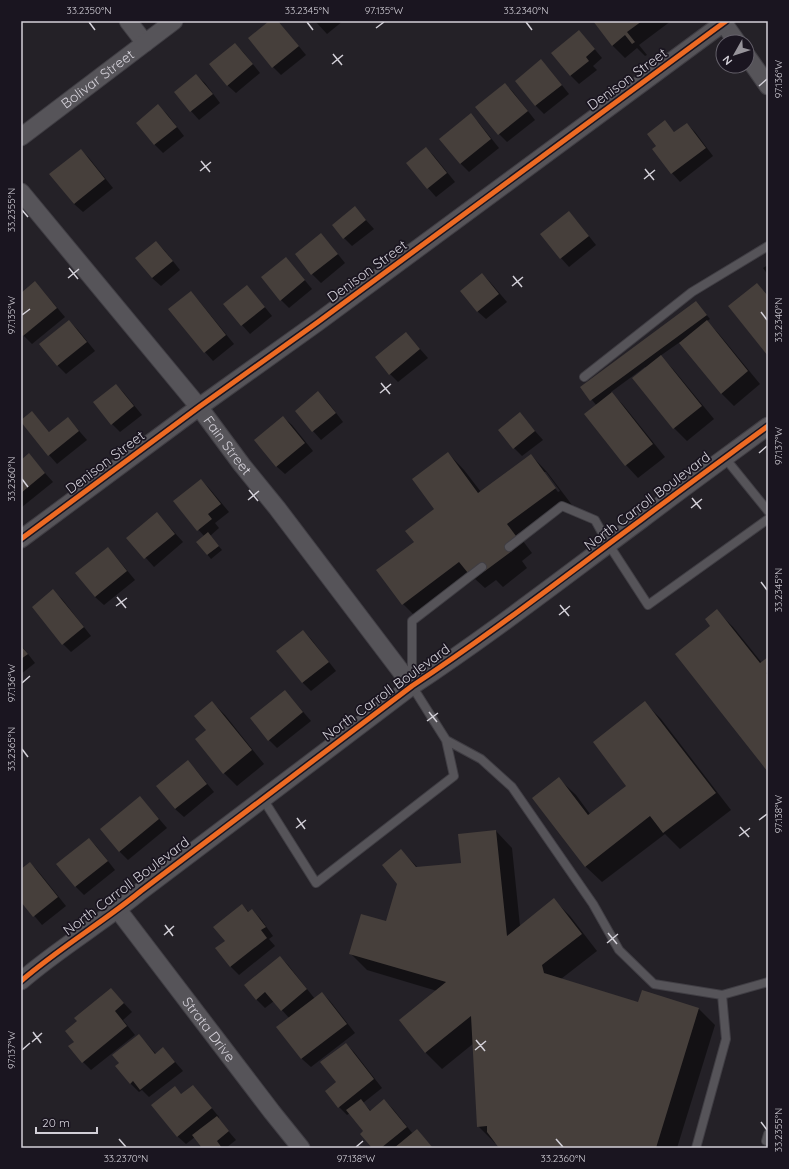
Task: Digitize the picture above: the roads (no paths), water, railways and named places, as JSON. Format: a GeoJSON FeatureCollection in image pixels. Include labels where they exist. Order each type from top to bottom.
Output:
{"type":"FeatureCollection","features":[{"type":"Feature","properties":{"kind":"street"},"geometry":{"type":"LineString","coordinates":[[128,21],[145,43]]}},
{"type":"Feature","properties":{"kind":"street","name":"Bolivar Street"},"geometry":{"type":"LineString","coordinates":[[21,137],[174,21]]}},
{"type":"Feature","properties":{"kind":"street"},"geometry":{"type":"LineString","coordinates":[[724,22],[732,34]]}},
{"type":"Feature","properties":{"kind":"street","name":"Denison Street"},"geometry":{"type":"LineString","coordinates":[[21,539],[724,22]]}},
{"type":"Feature","properties":{"kind":"street"},"geometry":{"type":"LineString","coordinates":[[755,67],[768,86]]}},
{"type":"Feature","properties":{"kind":"street","name":"Fain Street"},"geometry":{"type":"LineString","coordinates":[[21,192],[199,407],[242,465],[278,508],[412,686]]}},
{"type":"Feature","properties":{"kind":"street","name":"North Carroll Boulevard"},"geometry":{"type":"LineString","coordinates":[[21,981],[58,951],[118,910],[412,686],[452,660],[768,426]]}},
{"type":"Feature","properties":{"kind":"street","name":"Strata Drive"},"geometry":{"type":"LineString","coordinates":[[118,910],[301,1148]]}},
{"type":"Feature","properties":{"kind":"lane"},"geometry":{"type":"LineString","coordinates":[[584,377],[692,292],[768,246]]}},
{"type":"Feature","properties":{"kind":"lane"},"geometry":{"type":"LineString","coordinates":[[725,458],[768,511]]}},
{"type":"Feature","properties":{"kind":"lane"},"geometry":{"type":"LineString","coordinates":[[509,547],[562,506],[595,520],[609,545],[648,605],[768,519]]}},
{"type":"Feature","properties":{"kind":"lane"},"geometry":{"type":"LineString","coordinates":[[263,799],[316,883],[454,776],[446,740],[412,686],[412,621],[482,567]]}},
{"type":"Feature","properties":{"kind":"lane"},"geometry":{"type":"LineString","coordinates":[[446,740],[481,759],[512,787],[593,904],[619,950],[654,984],[722,995],[768,982]]}},
{"type":"Feature","properties":{"kind":"lane"},"geometry":{"type":"LineString","coordinates":[[696,1148],[726,1039],[722,995]]}}]}
